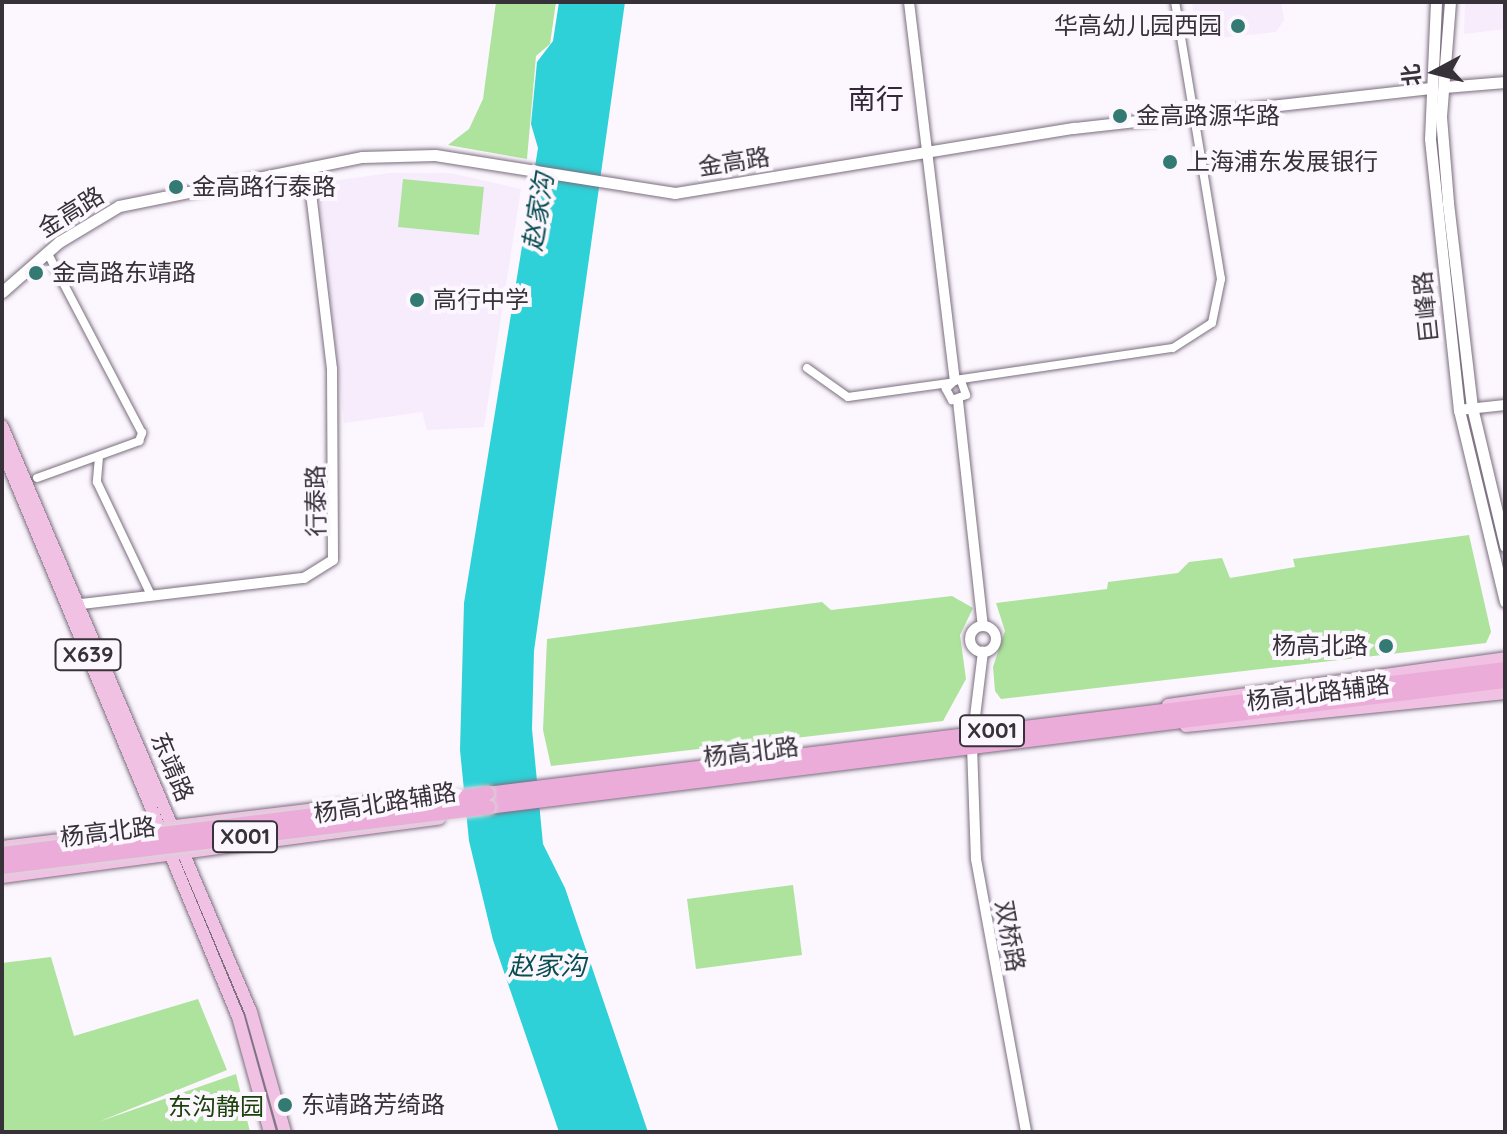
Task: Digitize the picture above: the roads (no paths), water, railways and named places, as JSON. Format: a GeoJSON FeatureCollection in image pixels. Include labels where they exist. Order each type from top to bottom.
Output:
{"type":"FeatureCollection","features":[{"type":"Feature","properties":{"kind":"highway","name":"杨高北路"},"geometry":{"type":"LineString","coordinates":[[2,854],[488,800],[1255,705],[1505,669]]}},
{"type":"Feature","properties":{"kind":"highway","name":"杨高北路"},"geometry":{"type":"LineString","coordinates":[[1255,705],[1505,681]]}},
{"type":"Feature","properties":{"kind":"highway","name":"杨高北路"},"geometry":{"type":"LineString","coordinates":[[2,867],[488,800]]}},
{"type":"Feature","properties":{"kind":"main road","name":"巨峰路"},"geometry":{"type":"LineString","coordinates":[[1436,2],[1438,88],[1448,203],[1472,407],[1505,546]]}},
{"type":"Feature","properties":{"kind":"main road","name":"巨峰路"},"geometry":{"type":"LineString","coordinates":[[1450,2],[1438,88],[1432,167],[1459,410],[1505,602]]}},
{"type":"Feature","properties":{"kind":"main road","name":"金高路"},"geometry":{"type":"LineString","coordinates":[[2,292],[47,252],[136,200],[380,156],[435,155],[630,191],[701,190],[928,150],[1195,115],[1505,82]]}},
{"type":"Feature","properties":{"kind":"main road","name":"东靖路"},"geometry":{"type":"LineString","coordinates":[[2,426],[81,603],[251,1012],[285,1132]]}},
{"type":"Feature","properties":{"kind":"main road","name":"东靖路"},"geometry":{"type":"LineString","coordinates":[[2,449],[238,1017],[270,1132]]}},
{"type":"Feature","properties":{"kind":"main road","name":"杨高北路辅路"},"geometry":{"type":"LineString","coordinates":[[1134,720],[1221,692],[1505,658]]}},
{"type":"Feature","properties":{"kind":"main road","name":"杨高北路辅路"},"geometry":{"type":"LineString","coordinates":[[1134,720],[1229,726],[1505,693]]}},
{"type":"Feature","properties":{"kind":"main road","name":"杨高北路辅路"},"geometry":{"type":"LineString","coordinates":[[2,847],[159,827],[171,821],[297,810],[488,800]]}},
{"type":"Feature","properties":{"kind":"main road","name":"杨高北路辅路"},"geometry":{"type":"LineString","coordinates":[[2,877],[302,839],[488,800]]}},
{"type":"Feature","properties":{"kind":"street"},"geometry":{"type":"LineString","coordinates":[[909,2],[955,381],[947,395],[958,401],[967,392],[955,381]]}},
{"type":"Feature","properties":{"kind":"street"},"geometry":{"type":"LineString","coordinates":[[807,368],[848,397],[1173,348],[1203,335],[1218,310],[1221,279],[1175,2]]}},
{"type":"Feature","properties":{"kind":"street","name":"行泰路"},"geometry":{"type":"LineString","coordinates":[[67,605],[304,578],[333,560],[333,383],[308,169]]}},
{"type":"Feature","properties":{"kind":"street"},"geometry":{"type":"LineString","coordinates":[[37,478],[139,441],[142,433],[47,252]]}},
{"type":"Feature","properties":{"kind":"street","name":"双桥路"},"geometry":{"type":"LineString","coordinates":[[958,401],[983,626],[996,640],[983,652],[972,739],[976,859],[1026,1132]]}},
{"type":"Feature","properties":{"kind":"street"},"geometry":{"type":"LineString","coordinates":[[1459,410],[1505,405]]}},
{"type":"Feature","properties":{"kind":"street"},"geometry":{"type":"LineString","coordinates":[[99,457],[97,482],[151,595]]}},
{"type":"Feature","properties":{"kind":"street","name":"双桥路"},"geometry":{"type":"LineString","coordinates":[[983,626],[970,639],[983,652]]}},
{"type":"Feature","properties":{"kind":"water","name":"赵家沟"},"geometry":{"type":"Polygon","coordinates":[[[559,2],[625,2],[534,651],[532,729],[543,844],[565,888],[648,1132],[559,1132],[493,940],[469,841],[460,750],[464,603],[538,148],[531,124],[537,62],[553,41],[559,2]]]}},
{"type":"Feature","properties":{"kind":"place","name":"华高幼儿园西园"},"geometry":{"type":"Point","coordinates":[1238,26]}},
{"type":"Feature","properties":{"kind":"place","name":"金高路源华路"},"geometry":{"type":"Point","coordinates":[1120,116]}},
{"type":"Feature","properties":{"kind":"place","name":"上海浦东发展银行"},"geometry":{"type":"Point","coordinates":[1170,162]}},
{"type":"Feature","properties":{"kind":"place","name":"金高路行泰路"},"geometry":{"type":"Point","coordinates":[176,187]}},
{"type":"Feature","properties":{"kind":"place","name":"金高路东靖路"},"geometry":{"type":"Point","coordinates":[36,273]}},
{"type":"Feature","properties":{"kind":"place","name":"高行中学"},"geometry":{"type":"Point","coordinates":[417,300]}},
{"type":"Feature","properties":{"kind":"place","name":"杨高北路"},"geometry":{"type":"Point","coordinates":[1386,646]}},
{"type":"Feature","properties":{"kind":"place","name":"东靖路芳绮路"},"geometry":{"type":"Point","coordinates":[285,1105]}},
{"type":"Feature","properties":{"kind":"district","name":"南行"},"geometry":{"type":"Point","coordinates":[876,99]}},
{"type":"Feature","properties":{"kind":"park label","name":"东沟静园"},"geometry":{"type":"Point","coordinates":[216,1107]}}]}
